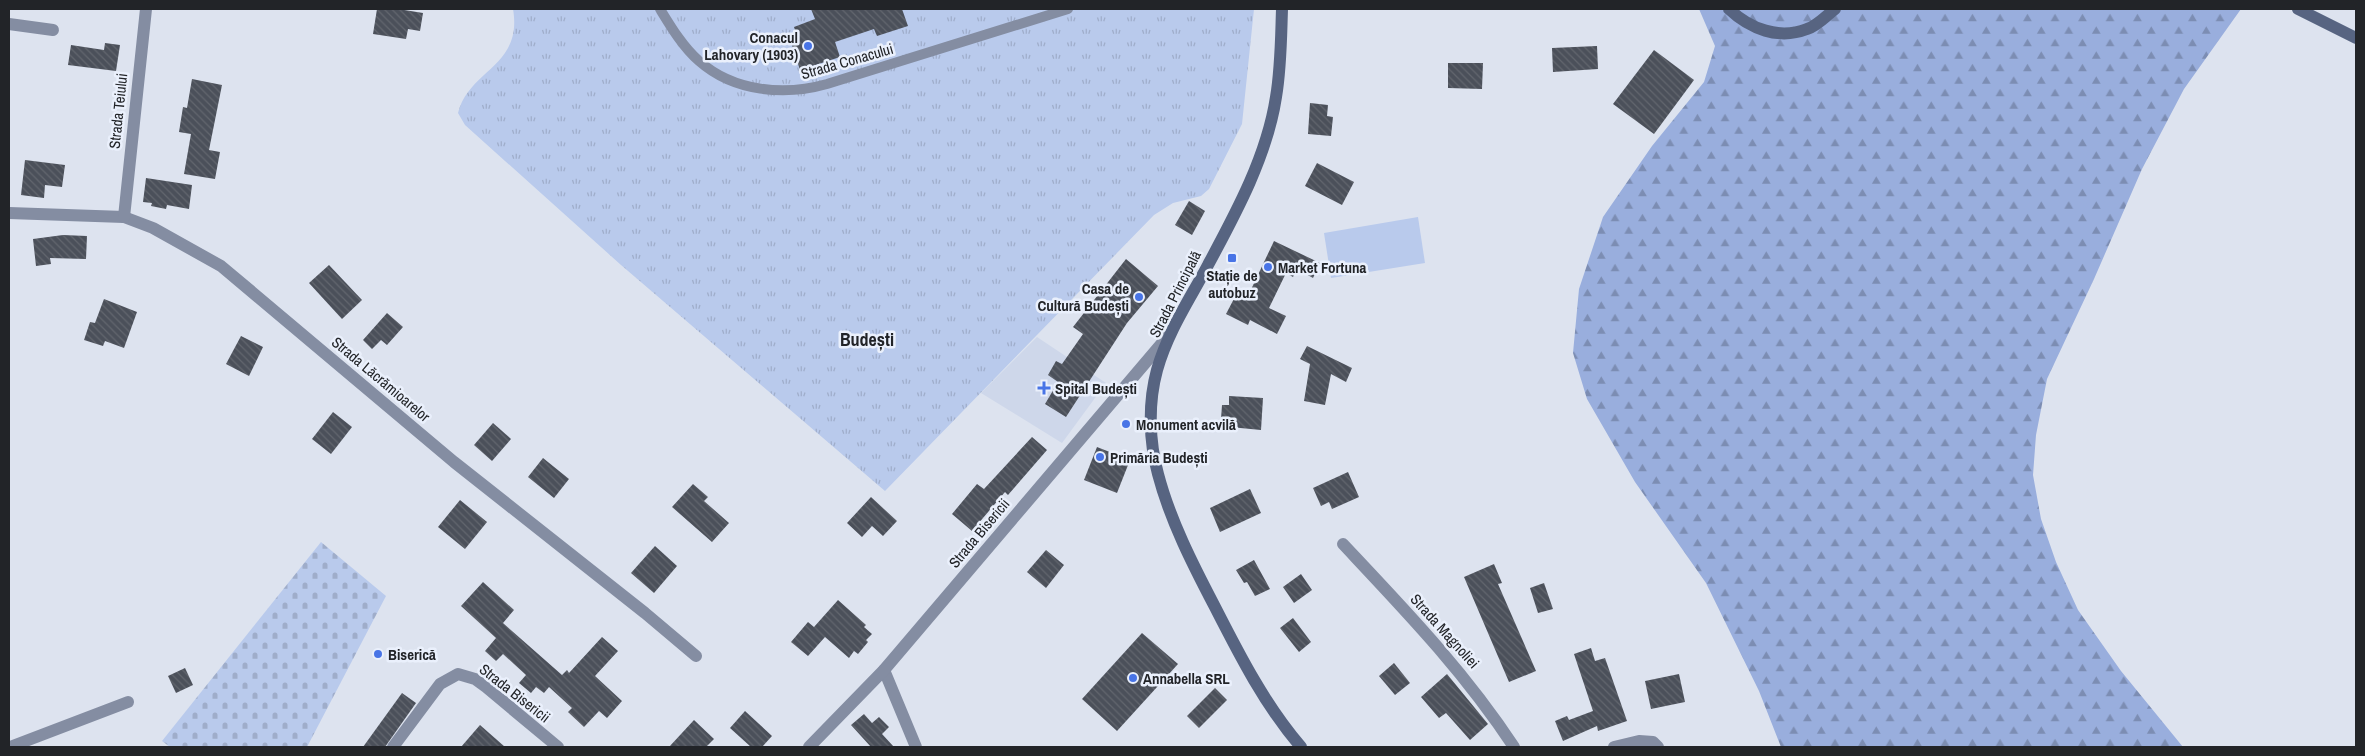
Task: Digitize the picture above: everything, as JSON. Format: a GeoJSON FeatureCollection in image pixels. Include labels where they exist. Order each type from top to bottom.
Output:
{"type":"FeatureCollection","features":[{"type":"Feature","properties":{"kind":"main road","name":"Strada Principală"},"geometry":{"type":"LineString","coordinates":[[1282,9],[1276,98],[1264,144],[1238,205],[1169,335],[1157,370],[1151,417],[1154,455],[1166,499],[1203,584],[1253,680],[1274,714],[1301,747]]}},
{"type":"Feature","properties":{"kind":"main road"},"geometry":{"type":"LineString","coordinates":[[1730,9],[1741,20],[1761,30],[1777,33],[1808,29],[1835,9]]}},
{"type":"Feature","properties":{"kind":"main road"},"geometry":{"type":"LineString","coordinates":[[2298,9],[2356,38]]}},
{"type":"Feature","properties":{"kind":"street","name":"Strada Teiului"},"geometry":{"type":"LineString","coordinates":[[124,217],[146,9]]}},
{"type":"Feature","properties":{"kind":"street"},"geometry":{"type":"LineString","coordinates":[[9,24],[54,30]]}},
{"type":"Feature","properties":{"kind":"street","name":"Strada Lăcrămioarelor"},"geometry":{"type":"LineString","coordinates":[[9,213],[124,217],[153,228],[220,266],[454,462],[696,656]]}},
{"type":"Feature","properties":{"kind":"street","name":"Strada Bisericii"},"geometry":{"type":"LineString","coordinates":[[809,747],[884,670],[1169,335]]}},
{"type":"Feature","properties":{"kind":"street","name":"Strada Magnoliei"},"geometry":{"type":"LineString","coordinates":[[1343,544],[1430,636],[1475,690],[1514,747]]}},
{"type":"Feature","properties":{"kind":"street"},"geometry":{"type":"LineString","coordinates":[[884,670],[916,747]]}},
{"type":"Feature","properties":{"kind":"street","name":"Strada Bisericii"},"geometry":{"type":"LineString","coordinates":[[393,747],[440,684],[458,674],[475,679],[486,687],[558,747]]}},
{"type":"Feature","properties":{"kind":"street"},"geometry":{"type":"LineString","coordinates":[[10,747],[128,702]]}},
{"type":"Feature","properties":{"kind":"street"},"geometry":{"type":"LineString","coordinates":[[1614,747],[1639,741],[1653,742],[1658,747]]}},
{"type":"Feature","properties":{"kind":"lane","name":"Strada Conacului"},"geometry":{"type":"LineString","coordinates":[[660,9],[685,46],[700,62],[734,81],[782,92],[806,90],[827,84],[1068,9]]}},
{"type":"Feature","properties":{"kind":"shaded area","name":"Spital Budești"},"geometry":{"type":"Polygon","coordinates":[[[1037,337],[1106,383],[1062,443],[981,393],[1037,337]]]}},
{"type":"Feature","properties":{"kind":"green space"},"geometry":{"type":"Polygon","coordinates":[[[513,9],[1254,9],[1242,124],[1209,189],[1201,196],[1173,203],[1154,215],[885,491],[621,265],[465,125],[458,113],[464,98],[473,86],[503,56],[510,44],[514,28],[513,9]]]}},
{"type":"Feature","properties":{"kind":"green space"},"geometry":{"type":"Polygon","coordinates":[[[1699,9],[2241,9],[2184,89],[2142,169],[2094,279],[2047,379],[2036,435],[2033,475],[2041,519],[2056,562],[2078,610],[2121,671],[2183,747],[1781,747],[1759,691],[1706,583],[1635,482],[1587,399],[1573,353],[1579,289],[1603,217],[1652,146],[1704,82],[1715,46],[1699,9]]]}},
{"type":"Feature","properties":{"kind":"green space"},"geometry":{"type":"Polygon","coordinates":[[[1418,217],[1425,263],[1331,278],[1324,233],[1418,217]]]}},
{"type":"Feature","properties":{"kind":"green space"},"geometry":{"type":"Polygon","coordinates":[[[321,542],[386,596],[307,747],[170,747],[162,741],[321,542]]]}},
{"type":"Feature","properties":{"kind":"building"},"geometry":{"type":"Polygon","coordinates":[[[377,9],[398,9],[423,13],[420,31],[408,29],[406,39],[373,34],[377,9]]]}},
{"type":"Feature","properties":{"kind":"building"},"geometry":{"type":"Polygon","coordinates":[[[811,9],[902,9],[908,26],[877,36],[874,29],[835,42],[840,57],[800,70],[791,42],[798,40],[794,27],[815,19],[811,9]]]}},
{"type":"Feature","properties":{"kind":"building"},"geometry":{"type":"Polygon","coordinates":[[[105,43],[120,45],[116,71],[68,65],[71,45],[104,50],[105,43]]]}},
{"type":"Feature","properties":{"kind":"building"},"geometry":{"type":"Polygon","coordinates":[[[1597,46],[1598,69],[1553,72],[1552,48],[1597,46]]]}},
{"type":"Feature","properties":{"kind":"building"},"geometry":{"type":"Polygon","coordinates":[[[1654,50],[1694,80],[1654,134],[1613,104],[1654,50]]]}},
{"type":"Feature","properties":{"kind":"building"},"geometry":{"type":"Polygon","coordinates":[[[1448,63],[1483,63],[1482,89],[1448,88],[1448,63]]]}},
{"type":"Feature","properties":{"kind":"building"},"geometry":{"type":"Polygon","coordinates":[[[192,79],[222,85],[209,150],[220,152],[215,179],[184,174],[191,134],[179,132],[183,107],[187,108],[192,79]]]}},
{"type":"Feature","properties":{"kind":"building"},"geometry":{"type":"Polygon","coordinates":[[[1310,103],[1328,105],[1327,116],[1333,117],[1331,136],[1308,134],[1310,103]]]}},
{"type":"Feature","properties":{"kind":"building"},"geometry":{"type":"Polygon","coordinates":[[[25,160],[65,165],[62,187],[45,185],[44,198],[21,195],[25,160]]]}},
{"type":"Feature","properties":{"kind":"building"},"geometry":{"type":"Polygon","coordinates":[[[1317,163],[1354,182],[1342,205],[1305,186],[1317,163]]]}},
{"type":"Feature","properties":{"kind":"building"},"geometry":{"type":"Polygon","coordinates":[[[146,178],[192,185],[189,209],[167,205],[166,209],[151,206],[152,203],[143,202],[146,178]]]}},
{"type":"Feature","properties":{"kind":"building"},"geometry":{"type":"Polygon","coordinates":[[[1189,201],[1205,211],[1192,235],[1175,225],[1189,201]]]}},
{"type":"Feature","properties":{"kind":"building"},"geometry":{"type":"Polygon","coordinates":[[[63,235],[87,236],[86,259],[50,258],[51,264],[36,266],[33,239],[63,235]]]}},
{"type":"Feature","properties":{"kind":"building"},"geometry":{"type":"Polygon","coordinates":[[[1274,241],[1320,263],[1313,278],[1297,269],[1293,277],[1286,273],[1269,308],[1286,316],[1277,334],[1250,320],[1248,325],[1226,314],[1237,293],[1247,298],[1274,241]]]}},
{"type":"Feature","properties":{"kind":"building"},"geometry":{"type":"Polygon","coordinates":[[[1126,259],[1158,286],[1127,323],[1066,417],[1045,404],[1058,382],[1048,375],[1056,361],[1062,364],[1083,334],[1073,327],[1126,259]]]}},
{"type":"Feature","properties":{"kind":"building"},"geometry":{"type":"Polygon","coordinates":[[[329,265],[362,300],[342,319],[309,283],[329,265]]]}},
{"type":"Feature","properties":{"kind":"building"},"geometry":{"type":"Polygon","coordinates":[[[104,299],[137,312],[124,348],[105,341],[103,346],[84,340],[90,322],[95,323],[104,299]]]}},
{"type":"Feature","properties":{"kind":"building"},"geometry":{"type":"Polygon","coordinates":[[[387,313],[403,327],[387,345],[381,340],[372,349],[363,340],[387,313]]]}},
{"type":"Feature","properties":{"kind":"building"},"geometry":{"type":"Polygon","coordinates":[[[241,336],[263,347],[249,376],[226,364],[241,336]]]}},
{"type":"Feature","properties":{"kind":"building"},"geometry":{"type":"Polygon","coordinates":[[[1307,346],[1352,368],[1346,382],[1331,374],[1325,405],[1304,401],[1310,364],[1300,359],[1307,346]]]}},
{"type":"Feature","properties":{"kind":"building"},"geometry":{"type":"Polygon","coordinates":[[[1229,396],[1263,398],[1261,430],[1230,427],[1230,419],[1221,419],[1222,405],[1229,405],[1229,396]]]}},
{"type":"Feature","properties":{"kind":"building"},"geometry":{"type":"Polygon","coordinates":[[[333,412],[352,427],[331,454],[312,439],[333,412]]]}},
{"type":"Feature","properties":{"kind":"building"},"geometry":{"type":"Polygon","coordinates":[[[493,423],[511,439],[492,461],[474,445],[493,423]]]}},
{"type":"Feature","properties":{"kind":"building"},"geometry":{"type":"Polygon","coordinates":[[[1032,437],[1047,450],[1008,495],[1005,492],[972,531],[952,514],[977,484],[984,489],[1032,437]]]}},
{"type":"Feature","properties":{"kind":"building"},"geometry":{"type":"Polygon","coordinates":[[[1097,447],[1130,460],[1117,493],[1084,480],[1097,447]]]}},
{"type":"Feature","properties":{"kind":"building"},"geometry":{"type":"Polygon","coordinates":[[[543,458],[569,479],[554,498],[528,477],[543,458]]]}},
{"type":"Feature","properties":{"kind":"building"},"geometry":{"type":"Polygon","coordinates":[[[1348,472],[1359,497],[1332,509],[1329,502],[1321,506],[1313,488],[1348,472]]]}},
{"type":"Feature","properties":{"kind":"building"},"geometry":{"type":"Polygon","coordinates":[[[693,484],[708,497],[704,501],[729,523],[712,542],[672,507],[693,484]]]}},
{"type":"Feature","properties":{"kind":"building"},"geometry":{"type":"Polygon","coordinates":[[[1250,489],[1261,513],[1220,532],[1210,508],[1250,489]]]}},
{"type":"Feature","properties":{"kind":"building"},"geometry":{"type":"Polygon","coordinates":[[[871,497],[897,521],[883,536],[872,526],[862,537],[847,523],[871,497]]]}},
{"type":"Feature","properties":{"kind":"building"},"geometry":{"type":"Polygon","coordinates":[[[460,500],[487,522],[465,549],[438,527],[460,500]]]}},
{"type":"Feature","properties":{"kind":"building"},"geometry":{"type":"Polygon","coordinates":[[[655,546],[677,566],[654,593],[631,573],[655,546]]]}},
{"type":"Feature","properties":{"kind":"building"},"geometry":{"type":"Polygon","coordinates":[[[1046,550],[1064,565],[1046,588],[1027,572],[1046,550]]]}},
{"type":"Feature","properties":{"kind":"building"},"geometry":{"type":"Polygon","coordinates":[[[1254,560],[1270,589],[1255,596],[1247,582],[1244,583],[1236,570],[1254,560]]]}},
{"type":"Feature","properties":{"kind":"building"},"geometry":{"type":"Polygon","coordinates":[[[1494,564],[1502,583],[1498,584],[1536,671],[1509,682],[1464,577],[1494,564]]]}},
{"type":"Feature","properties":{"kind":"building"},"geometry":{"type":"Polygon","coordinates":[[[1301,574],[1312,590],[1294,603],[1283,587],[1301,574]]]}},
{"type":"Feature","properties":{"kind":"building"},"geometry":{"type":"Polygon","coordinates":[[[483,582],[514,610],[503,623],[562,675],[567,670],[569,673],[602,637],[618,651],[595,676],[622,701],[607,718],[599,711],[584,727],[568,712],[572,708],[549,687],[544,693],[536,687],[531,693],[519,683],[526,675],[503,654],[496,661],[485,651],[496,638],[461,606],[483,582]]]}},
{"type":"Feature","properties":{"kind":"building"},"geometry":{"type":"Polygon","coordinates":[[[1544,583],[1553,609],[1538,613],[1530,588],[1544,583]]]}},
{"type":"Feature","properties":{"kind":"building"},"geometry":{"type":"Polygon","coordinates":[[[838,600],[866,625],[864,627],[872,634],[866,640],[868,642],[858,654],[854,651],[849,658],[825,637],[808,656],[791,642],[808,622],[814,627],[838,600]]]}},
{"type":"Feature","properties":{"kind":"building"},"geometry":{"type":"Polygon","coordinates":[[[1293,618],[1311,642],[1299,652],[1280,628],[1293,618]]]}},
{"type":"Feature","properties":{"kind":"building"},"geometry":{"type":"Polygon","coordinates":[[[1142,633],[1178,664],[1117,731],[1082,699],[1142,633]]]}},
{"type":"Feature","properties":{"kind":"building"},"geometry":{"type":"Polygon","coordinates":[[[1591,648],[1595,661],[1605,658],[1627,721],[1598,731],[1597,726],[1563,741],[1555,721],[1567,716],[1569,720],[1593,711],[1574,654],[1591,648]]]}},
{"type":"Feature","properties":{"kind":"building"},"geometry":{"type":"Polygon","coordinates":[[[1394,663],[1410,683],[1395,695],[1379,676],[1394,663]]]}},
{"type":"Feature","properties":{"kind":"building"},"geometry":{"type":"Polygon","coordinates":[[[185,668],[193,685],[176,693],[168,676],[185,668]]]}},
{"type":"Feature","properties":{"kind":"building"},"geometry":{"type":"Polygon","coordinates":[[[1447,674],[1488,724],[1470,740],[1446,713],[1439,718],[1421,697],[1447,674]]]}},
{"type":"Feature","properties":{"kind":"building"},"geometry":{"type":"Polygon","coordinates":[[[1679,674],[1685,702],[1651,709],[1645,681],[1679,674]]]}},
{"type":"Feature","properties":{"kind":"building"},"geometry":{"type":"Polygon","coordinates":[[[1215,688],[1227,700],[1199,728],[1187,716],[1215,688]]]}},
{"type":"Feature","properties":{"kind":"building"},"geometry":{"type":"Polygon","coordinates":[[[402,693],[416,703],[385,747],[363,747],[402,693]]]}},
{"type":"Feature","properties":{"kind":"building"},"geometry":{"type":"Polygon","coordinates":[[[745,711],[772,736],[762,747],[751,747],[730,728],[745,711]]]}},
{"type":"Feature","properties":{"kind":"building"},"geometry":{"type":"Polygon","coordinates":[[[864,714],[872,723],[879,717],[889,727],[882,734],[894,747],[871,747],[851,725],[864,714]]]}},
{"type":"Feature","properties":{"kind":"building"},"geometry":{"type":"Polygon","coordinates":[[[694,720],[714,739],[706,747],[669,747],[694,720]]]}},
{"type":"Feature","properties":{"kind":"building"},"geometry":{"type":"Polygon","coordinates":[[[480,725],[505,747],[461,747],[480,725]]]}},
{"type":"Feature","properties":{"kind":"place","name":"Conacul Lahovary (1903)"},"geometry":{"type":"Point","coordinates":[808,46]}},
{"type":"Feature","properties":{"kind":"place","name":"Stație de autobuz"},"geometry":{"type":"Point","coordinates":[1232,258]}},
{"type":"Feature","properties":{"kind":"place","name":"Market Fortuna"},"geometry":{"type":"Point","coordinates":[1268,267]}},
{"type":"Feature","properties":{"kind":"place","name":"Casa de Cultură Budești"},"geometry":{"type":"Point","coordinates":[1139,297]}},
{"type":"Feature","properties":{"kind":"place","name":"Spital Budești"},"geometry":{"type":"Point","coordinates":[1044,388]}},
{"type":"Feature","properties":{"kind":"place","name":"Monument acvilă"},"geometry":{"type":"Point","coordinates":[1126,424]}},
{"type":"Feature","properties":{"kind":"place","name":"Primăria Budești"},"geometry":{"type":"Point","coordinates":[1100,457]}},
{"type":"Feature","properties":{"kind":"place","name":"Biserică"},"geometry":{"type":"Point","coordinates":[378,654]}},
{"type":"Feature","properties":{"kind":"place","name":"Annabella SRL"},"geometry":{"type":"Point","coordinates":[1133,678]}},
{"type":"Feature","properties":{"kind":"district","name":"Budești"},"geometry":{"type":"Point","coordinates":[867,339]}}]}
